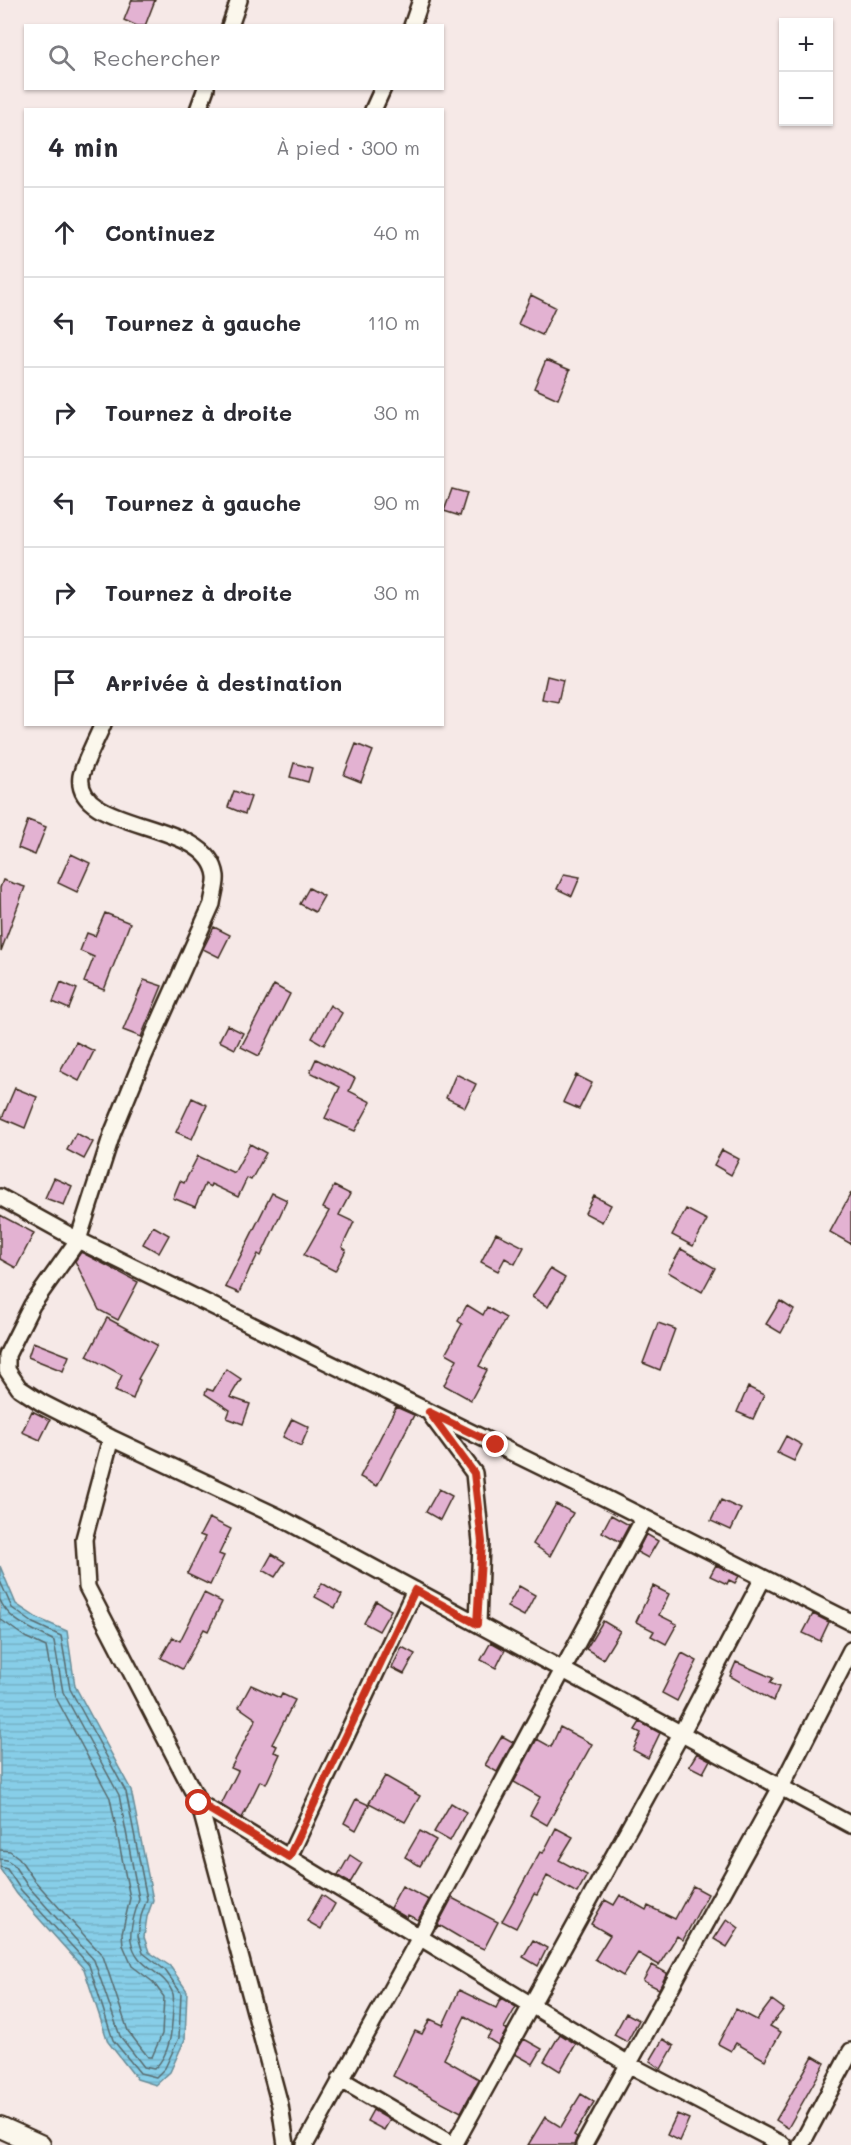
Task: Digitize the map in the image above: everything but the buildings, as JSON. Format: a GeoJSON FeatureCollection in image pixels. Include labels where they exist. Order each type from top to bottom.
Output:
{"type":"FeatureCollection","features":[{"type":"Feature","properties":{"kind":"street"},"geometry":{"type":"LineString","coordinates":[[231,24],[239,0]]}},
{"type":"Feature","properties":{"kind":"street"},"geometry":{"type":"LineString","coordinates":[[413,24],[421,0]]}},
{"type":"Feature","properties":{"kind":"street"},"geometry":{"type":"LineString","coordinates":[[199,108],[205,90]]}},
{"type":"Feature","properties":{"kind":"street"},"geometry":{"type":"LineString","coordinates":[[374,108],[382,90]]}},
{"type":"Feature","properties":{"kind":"street"},"geometry":{"type":"LineString","coordinates":[[102,726],[81,776],[84,795],[97,807],[198,846],[210,860],[216,877],[212,904],[112,1134],[78,1240],[32,1305],[7,1355],[7,1370],[19,1388],[42,1403],[111,1438],[279,1517],[851,1825]]}},
{"type":"Feature","properties":{"kind":"street"},"geometry":{"type":"LineString","coordinates":[[0,1197],[78,1240],[851,1622]]}},
{"type":"Feature","properties":{"kind":"street"},"geometry":{"type":"LineString","coordinates":[[429,1412],[474,1473],[482,1542],[477,1624]]}},
{"type":"Feature","properties":{"kind":"street"},"geometry":{"type":"LineString","coordinates":[[111,1438],[84,1539],[87,1587],[199,1803],[280,2105],[286,2145]]}},
{"type":"Feature","properties":{"kind":"street"},"geometry":{"type":"LineString","coordinates":[[305,2145],[419,1939],[644,1518]]}},
{"type":"Feature","properties":{"kind":"street"},"geometry":{"type":"LineString","coordinates":[[340,2079],[454,2145],[681,1734],[763,1578]]}},
{"type":"Feature","properties":{"kind":"street"},"geometry":{"type":"LineString","coordinates":[[289,1857],[415,1590]]}},
{"type":"Feature","properties":{"kind":"street"},"geometry":{"type":"LineString","coordinates":[[584,2145],[781,1787],[851,1650]]}},
{"type":"Feature","properties":{"kind":"street"},"geometry":{"type":"LineString","coordinates":[[199,1803],[419,1939],[630,2065],[783,2145]]}},
{"type":"Feature","properties":{"kind":"street"},"geometry":{"type":"LineString","coordinates":[[801,2145],[851,2051]]}},
{"type":"Feature","properties":{"kind":"street"},"geometry":{"type":"LineString","coordinates":[[0,2127],[40,2145]]}},
{"type":"Feature","properties":{"kind":"water"},"geometry":{"type":"Polygon","coordinates":[[[0,1566],[16,1604],[37,1618],[67,1631],[75,1686],[131,1790],[153,1900],[147,1917],[144,1937],[149,1952],[170,1966],[187,1991],[185,2039],[170,2072],[156,2085],[137,2079],[108,2042],[84,1969],[17,1894],[0,1869],[0,1566]]]}},
{"type":"Feature","properties":{"kind":"route"},"geometry":{"type":"LineString","coordinates":[[199,1803],[289,1857],[415,1590],[477,1624],[482,1542],[474,1473],[429,1412],[496,1445]]}}]}
